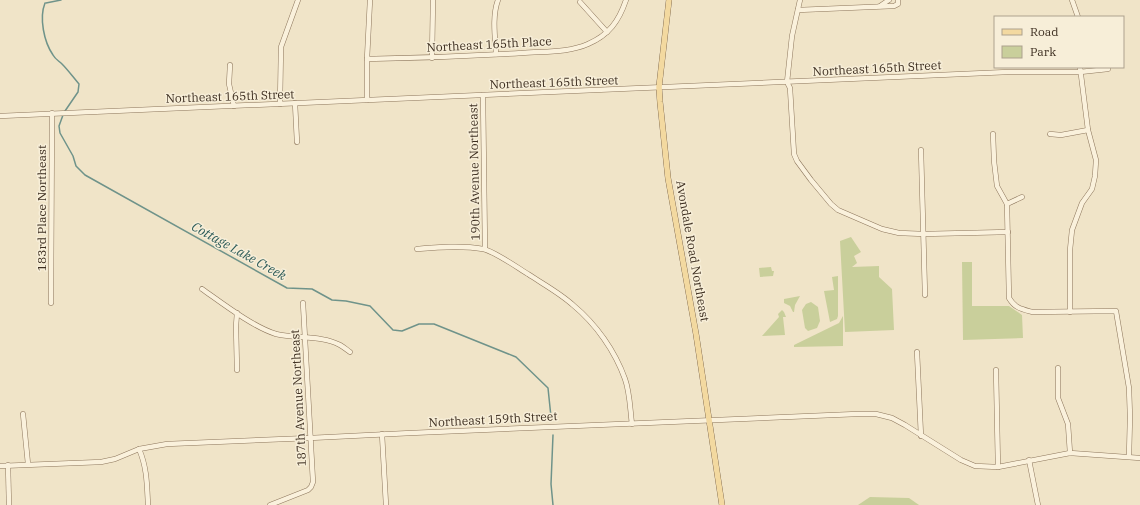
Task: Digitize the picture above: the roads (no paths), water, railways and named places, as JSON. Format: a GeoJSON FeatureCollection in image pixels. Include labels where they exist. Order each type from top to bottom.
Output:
{"type":"FeatureCollection","features":[{"type":"Feature","properties":{"kind":"main road","name":"Avondale Road Northeast"},"geometry":{"type":"LineString","coordinates":[[669,0],[659,88],[668,178],[710,420],[722,505]]}},
{"type":"Feature","properties":{"kind":"street"},"geometry":{"type":"LineString","coordinates":[[280,104],[279,78],[281,47],[298,0]]}},
{"type":"Feature","properties":{"kind":"street"},"geometry":{"type":"LineString","coordinates":[[367,100],[367,59],[370,0]]}},
{"type":"Feature","properties":{"kind":"street"},"geometry":{"type":"LineString","coordinates":[[432,58],[433,0]]}},
{"type":"Feature","properties":{"kind":"street"},"geometry":{"type":"LineString","coordinates":[[496,54],[495,24],[498,0]]}},
{"type":"Feature","properties":{"kind":"street"},"geometry":{"type":"LineString","coordinates":[[580,2],[607,32],[618,20],[626,0]]}},
{"type":"Feature","properties":{"kind":"street"},"geometry":{"type":"LineString","coordinates":[[800,0],[792,36],[788,82],[790,88],[793,148],[797,161],[831,204],[838,210],[876,227],[899,233],[924,234],[1008,232]]}},
{"type":"Feature","properties":{"kind":"street"},"geometry":{"type":"LineString","coordinates":[[880,6],[889,0]]}},
{"type":"Feature","properties":{"kind":"street"},"geometry":{"type":"LineString","coordinates":[[798,10],[894,6],[898,4],[898,0]]}},
{"type":"Feature","properties":{"kind":"street"},"geometry":{"type":"LineString","coordinates":[[1072,0],[1078,16]]}},
{"type":"Feature","properties":{"kind":"street","name":"Northeast 165th Place"},"geometry":{"type":"LineString","coordinates":[[367,59],[432,58],[558,50],[574,48],[587,44],[607,32]]}},
{"type":"Feature","properties":{"kind":"street"},"geometry":{"type":"LineString","coordinates":[[230,65],[229,84],[234,106]]}},
{"type":"Feature","properties":{"kind":"street"},"geometry":{"type":"LineString","coordinates":[[1070,312],[1070,250],[1072,230],[1082,203],[1092,189],[1096,160],[1088,130],[1080,69]]}},
{"type":"Feature","properties":{"kind":"street","name":"Northeast 165th Street"},"geometry":{"type":"LineString","coordinates":[[0,116],[1008,72],[1108,69]]}},
{"type":"Feature","properties":{"kind":"street","name":"190th Avenue Northeast"},"geometry":{"type":"LineString","coordinates":[[483,95],[485,249]]}},
{"type":"Feature","properties":{"kind":"street"},"geometry":{"type":"LineString","coordinates":[[296,103],[297,142]]}},
{"type":"Feature","properties":{"kind":"street","name":"183rd Place Northeast"},"geometry":{"type":"LineString","coordinates":[[51,303],[52,114]]}},
{"type":"Feature","properties":{"kind":"street"},"geometry":{"type":"LineString","coordinates":[[1050,134],[1061,135],[1088,130]]}},
{"type":"Feature","properties":{"kind":"street"},"geometry":{"type":"LineString","coordinates":[[993,134],[996,186],[1007,204],[1009,298],[1013,305],[1020,309],[1032,312],[1116,311],[1129,388],[1129,456]]}},
{"type":"Feature","properties":{"kind":"street"},"geometry":{"type":"LineString","coordinates":[[921,150],[925,295]]}},
{"type":"Feature","properties":{"kind":"street"},"geometry":{"type":"LineString","coordinates":[[1007,204],[1022,197]]}},
{"type":"Feature","properties":{"kind":"street"},"geometry":{"type":"LineString","coordinates":[[417,249],[454,247],[485,249],[508,261],[572,304],[589,320],[616,359],[625,379],[632,424]]}},
{"type":"Feature","properties":{"kind":"street"},"geometry":{"type":"LineString","coordinates":[[202,289],[237,313],[267,330],[287,336],[305,337],[327,341],[340,345],[350,352]]}},
{"type":"Feature","properties":{"kind":"street","name":"187th Avenue Northeast"},"geometry":{"type":"LineString","coordinates":[[270,505],[308,490],[313,482],[303,303]]}},
{"type":"Feature","properties":{"kind":"street"},"geometry":{"type":"LineString","coordinates":[[237,313],[237,370]]}},
{"type":"Feature","properties":{"kind":"street"},"geometry":{"type":"LineString","coordinates":[[918,352],[921,436]]}},
{"type":"Feature","properties":{"kind":"street"},"geometry":{"type":"LineString","coordinates":[[1058,368],[1058,398],[1068,424],[1070,453]]}},
{"type":"Feature","properties":{"kind":"street"},"geometry":{"type":"LineString","coordinates":[[996,370],[998,467],[1070,453],[1129,456],[1140,458]]}},
{"type":"Feature","properties":{"kind":"street"},"geometry":{"type":"LineString","coordinates":[[23,414],[28,464]]}},
{"type":"Feature","properties":{"kind":"street","name":"Northeast 159th Street"},"geometry":{"type":"LineString","coordinates":[[0,466],[101,462],[115,459],[139,449],[167,444],[876,414],[892,418],[905,425],[961,460],[976,466],[998,467]]}},
{"type":"Feature","properties":{"kind":"street"},"geometry":{"type":"LineString","coordinates":[[382,434],[386,505]]}},
{"type":"Feature","properties":{"kind":"street"},"geometry":{"type":"LineString","coordinates":[[139,449],[144,461],[147,475],[148,505]]}},
{"type":"Feature","properties":{"kind":"street"},"geometry":{"type":"LineString","coordinates":[[1029,460],[1038,505]]}},
{"type":"Feature","properties":{"kind":"street"},"geometry":{"type":"LineString","coordinates":[[8,465],[9,505]]}},
{"type":"Feature","properties":{"kind":"waterway","name":"Cottage Lake Creek"},"geometry":{"type":"LineString","coordinates":[[46,3],[61,0]]}},
{"type":"Feature","properties":{"kind":"waterway","name":"Cottage Lake Creek"},"geometry":{"type":"LineString","coordinates":[[45,3],[42,16],[43,30],[47,44],[55,58],[79,84],[78,92],[65,111]]}},
{"type":"Feature","properties":{"kind":"waterway","name":"Cottage Lake Creek"},"geometry":{"type":"LineString","coordinates":[[63,115],[59,126],[60,133],[73,156],[76,166],[85,175],[287,288],[312,289],[332,300],[370,306],[393,330],[402,331],[419,324],[434,324],[516,357],[548,388],[551,417]]}},
{"type":"Feature","properties":{"kind":"waterway","name":"Cottage Lake Creek"},"geometry":{"type":"LineString","coordinates":[[553,435],[551,484],[553,505]]}}]}
